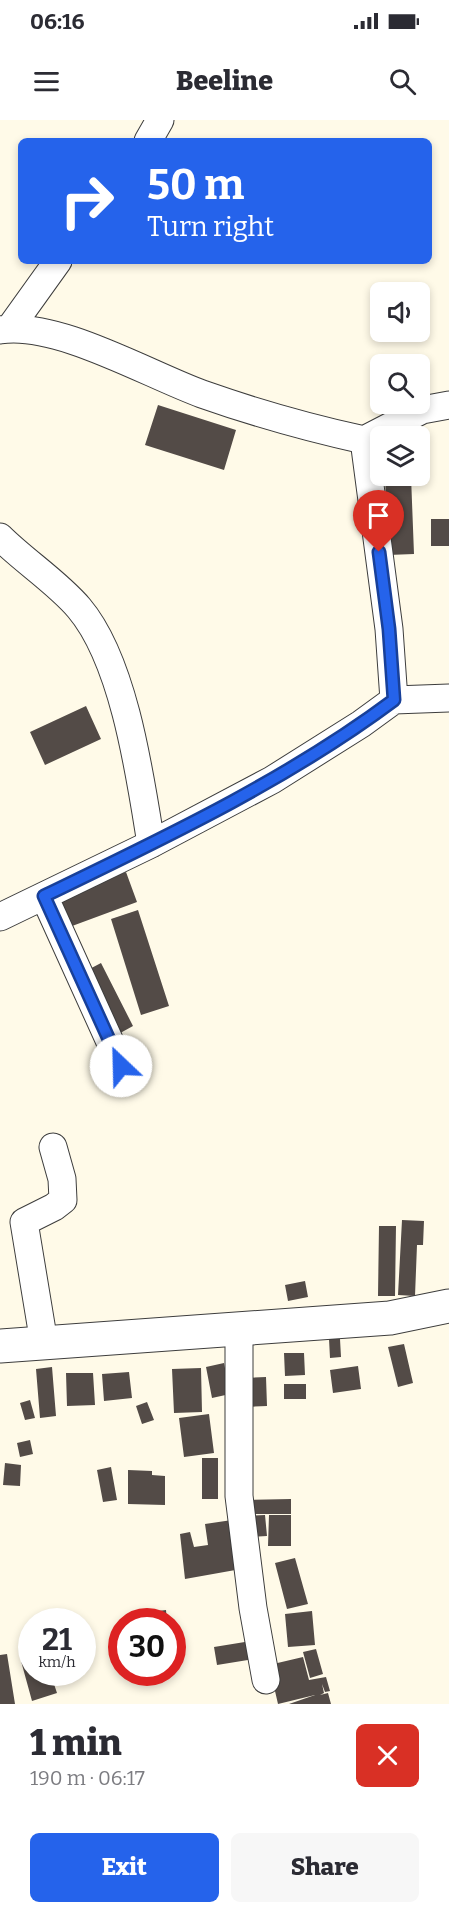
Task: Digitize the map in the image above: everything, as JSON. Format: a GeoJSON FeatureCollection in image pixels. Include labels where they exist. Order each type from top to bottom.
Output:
{"type":"FeatureCollection","features":[{"type":"Feature","properties":{"kind":"street"},"geometry":{"type":"LineString","coordinates":[[150,138],[160,120]]}},
{"type":"Feature","properties":{"kind":"street"},"geometry":{"type":"LineString","coordinates":[[56,264],[5,329],[66,339],[199,393],[265,416],[364,440],[422,410],[449,405]]}},
{"type":"Feature","properties":{"kind":"street"},"geometry":{"type":"LineString","coordinates":[[364,440],[389,629],[394,700]]}},
{"type":"Feature","properties":{"kind":"street"},"geometry":{"type":"LineString","coordinates":[[0,537],[79,608],[105,649],[134,745],[151,843]]}},
{"type":"Feature","properties":{"kind":"street"},"geometry":{"type":"LineString","coordinates":[[0,917],[151,843],[272,780],[361,724],[394,700],[449,698]]}},
{"type":"Feature","properties":{"kind":"street"},"geometry":{"type":"LineString","coordinates":[[44,896],[121,1066]]}},
{"type":"Feature","properties":{"kind":"street"},"geometry":{"type":"LineString","coordinates":[[44,1343],[24,1222],[63,1200],[62,1179],[53,1147]]}},
{"type":"Feature","properties":{"kind":"street"},"geometry":{"type":"LineString","coordinates":[[0,1346],[390,1318],[449,1306]]}},
{"type":"Feature","properties":{"kind":"street"},"geometry":{"type":"LineString","coordinates":[[239,1330],[239,1496],[253,1608],[266,1680]]}},
{"type":"Feature","properties":{"kind":"building"},"geometry":{"type":"Polygon","coordinates":[[[158,405],[236,430],[224,470],[145,445],[158,405]]]}},
{"type":"Feature","properties":{"kind":"building"},"geometry":{"type":"Polygon","coordinates":[[[385,486],[411,486],[414,554],[388,555],[385,486]]]}},
{"type":"Feature","properties":{"kind":"building"},"geometry":{"type":"Polygon","coordinates":[[[431,519],[449,519],[449,546],[431,546],[431,519]]]}},
{"type":"Feature","properties":{"kind":"building"},"geometry":{"type":"Polygon","coordinates":[[[86,706],[101,739],[45,765],[30,732],[86,706]]]}},
{"type":"Feature","properties":{"kind":"building"},"geometry":{"type":"Polygon","coordinates":[[[126,872],[137,902],[64,929],[53,899],[126,872]]]}},
{"type":"Feature","properties":{"kind":"building"},"geometry":{"type":"Polygon","coordinates":[[[138,910],[169,1006],[141,1015],[111,919],[138,910]]]}},
{"type":"Feature","properties":{"kind":"building"},"geometry":{"type":"Polygon","coordinates":[[[101,963],[133,1026],[113,1037],[80,974],[101,963]]]}},
{"type":"Feature","properties":{"kind":"building"},"geometry":{"type":"Polygon","coordinates":[[[402,1220],[424,1221],[423,1245],[417,1245],[415,1296],[398,1295],[402,1220]]]}},
{"type":"Feature","properties":{"kind":"building"},"geometry":{"type":"Polygon","coordinates":[[[379,1226],[396,1226],[395,1296],[378,1296],[379,1226]]]}},
{"type":"Feature","properties":{"kind":"building"},"geometry":{"type":"Polygon","coordinates":[[[305,1281],[308,1297],[288,1301],[285,1285],[305,1281]]]}},
{"type":"Feature","properties":{"kind":"building"},"geometry":{"type":"Polygon","coordinates":[[[329,1339],[340,1339],[341,1357],[330,1358],[329,1339]]]}},
{"type":"Feature","properties":{"kind":"building"},"geometry":{"type":"Polygon","coordinates":[[[404,1344],[413,1383],[398,1387],[388,1347],[404,1344]]]}},
{"type":"Feature","properties":{"kind":"building"},"geometry":{"type":"Polygon","coordinates":[[[284,1353],[304,1353],[305,1375],[285,1376],[284,1353]]]}},
{"type":"Feature","properties":{"kind":"building"},"geometry":{"type":"Polygon","coordinates":[[[224,1363],[230,1394],[212,1398],[206,1367],[224,1363]]]}},
{"type":"Feature","properties":{"kind":"building"},"geometry":{"type":"Polygon","coordinates":[[[358,1366],[361,1389],[333,1393],[330,1370],[358,1366]]]}},
{"type":"Feature","properties":{"kind":"building"},"geometry":{"type":"Polygon","coordinates":[[[52,1367],[56,1416],[40,1418],[36,1369],[52,1367]]]}},
{"type":"Feature","properties":{"kind":"building"},"geometry":{"type":"Polygon","coordinates":[[[201,1368],[202,1412],[174,1413],[172,1369],[201,1368]]]}},
{"type":"Feature","properties":{"kind":"building"},"geometry":{"type":"Polygon","coordinates":[[[129,1372],[132,1398],[104,1401],[102,1374],[129,1372]]]}},
{"type":"Feature","properties":{"kind":"building"},"geometry":{"type":"Polygon","coordinates":[[[66,1373],[93,1373],[95,1405],[67,1406],[66,1373]]]}},
{"type":"Feature","properties":{"kind":"building"},"geometry":{"type":"Polygon","coordinates":[[[266,1377],[267,1406],[246,1407],[245,1378],[266,1377]]]}},
{"type":"Feature","properties":{"kind":"building"},"geometry":{"type":"Polygon","coordinates":[[[284,1384],[306,1384],[306,1399],[284,1399],[284,1384]]]}},
{"type":"Feature","properties":{"kind":"building"},"geometry":{"type":"Polygon","coordinates":[[[30,1400],[35,1418],[25,1420],[20,1403],[30,1400]]]}},
{"type":"Feature","properties":{"kind":"building"},"geometry":{"type":"Polygon","coordinates":[[[147,1402],[154,1420],[142,1424],[136,1406],[147,1402]]]}},
{"type":"Feature","properties":{"kind":"building"},"geometry":{"type":"Polygon","coordinates":[[[209,1414],[214,1453],[184,1457],[179,1418],[209,1414]]]}},
{"type":"Feature","properties":{"kind":"building"},"geometry":{"type":"Polygon","coordinates":[[[30,1440],[33,1454],[20,1457],[17,1443],[30,1440]]]}},
{"type":"Feature","properties":{"kind":"building"},"geometry":{"type":"Polygon","coordinates":[[[202,1458],[218,1458],[218,1499],[202,1499],[202,1458]]]}},
{"type":"Feature","properties":{"kind":"building"},"geometry":{"type":"Polygon","coordinates":[[[5,1463],[21,1465],[20,1486],[3,1485],[5,1463]]]}},
{"type":"Feature","properties":{"kind":"building"},"geometry":{"type":"Polygon","coordinates":[[[111,1467],[117,1500],[103,1502],[97,1470],[111,1467]]]}},
{"type":"Feature","properties":{"kind":"building"},"geometry":{"type":"Polygon","coordinates":[[[128,1470],[152,1471],[152,1475],[165,1476],[165,1505],[128,1504],[128,1470]]]}},
{"type":"Feature","properties":{"kind":"building"},"geometry":{"type":"Polygon","coordinates":[[[291,1499],[291,1514],[245,1514],[245,1500],[291,1499]]]}},
{"type":"Feature","properties":{"kind":"building"},"geometry":{"type":"Polygon","coordinates":[[[265,1515],[267,1536],[247,1537],[246,1516],[265,1515]]]}},
{"type":"Feature","properties":{"kind":"building"},"geometry":{"type":"Polygon","coordinates":[[[269,1515],[291,1515],[291,1546],[268,1546],[269,1515]]]}},
{"type":"Feature","properties":{"kind":"building"},"geometry":{"type":"Polygon","coordinates":[[[232,1520],[241,1569],[185,1579],[180,1534],[190,1532],[194,1547],[208,1545],[205,1524],[232,1520]]]}},
{"type":"Feature","properties":{"kind":"building"},"geometry":{"type":"Polygon","coordinates":[[[295,1558],[308,1604],[287,1609],[275,1563],[295,1558]]]}},
{"type":"Feature","properties":{"kind":"building"},"geometry":{"type":"Polygon","coordinates":[[[312,1611],[315,1645],[288,1647],[285,1614],[312,1611]]]}},
{"type":"Feature","properties":{"kind":"building"},"geometry":{"type":"Polygon","coordinates":[[[251,1641],[254,1659],[217,1665],[214,1647],[251,1641]]]}},
{"type":"Feature","properties":{"kind":"building"},"geometry":{"type":"Polygon","coordinates":[[[316,1649],[323,1674],[310,1678],[303,1652],[316,1649]]]}},
{"type":"Feature","properties":{"kind":"building"},"geometry":{"type":"Polygon","coordinates":[[[7,1654],[15,1704],[0,1704],[0,1655],[7,1654]]]}},
{"type":"Feature","properties":{"kind":"building"},"geometry":{"type":"Polygon","coordinates":[[[303,1657],[309,1680],[326,1677],[330,1691],[325,1692],[322,1684],[324,1693],[320,1695],[328,1693],[331,1704],[289,1704],[315,1695],[278,1704],[269,1665],[303,1657]]]}},
{"type":"Feature","properties":{"kind":"building"},"geometry":{"type":"Polygon","coordinates":[[[28,1686],[55,1686],[57,1693],[32,1701],[28,1686]]]}},
{"type":"Feature","properties":{"kind":"route"},"geometry":{"type":"LineString","coordinates":[[121,1066],[44,896],[272,780],[361,724],[394,700],[389,629],[379,552]]}}]}
